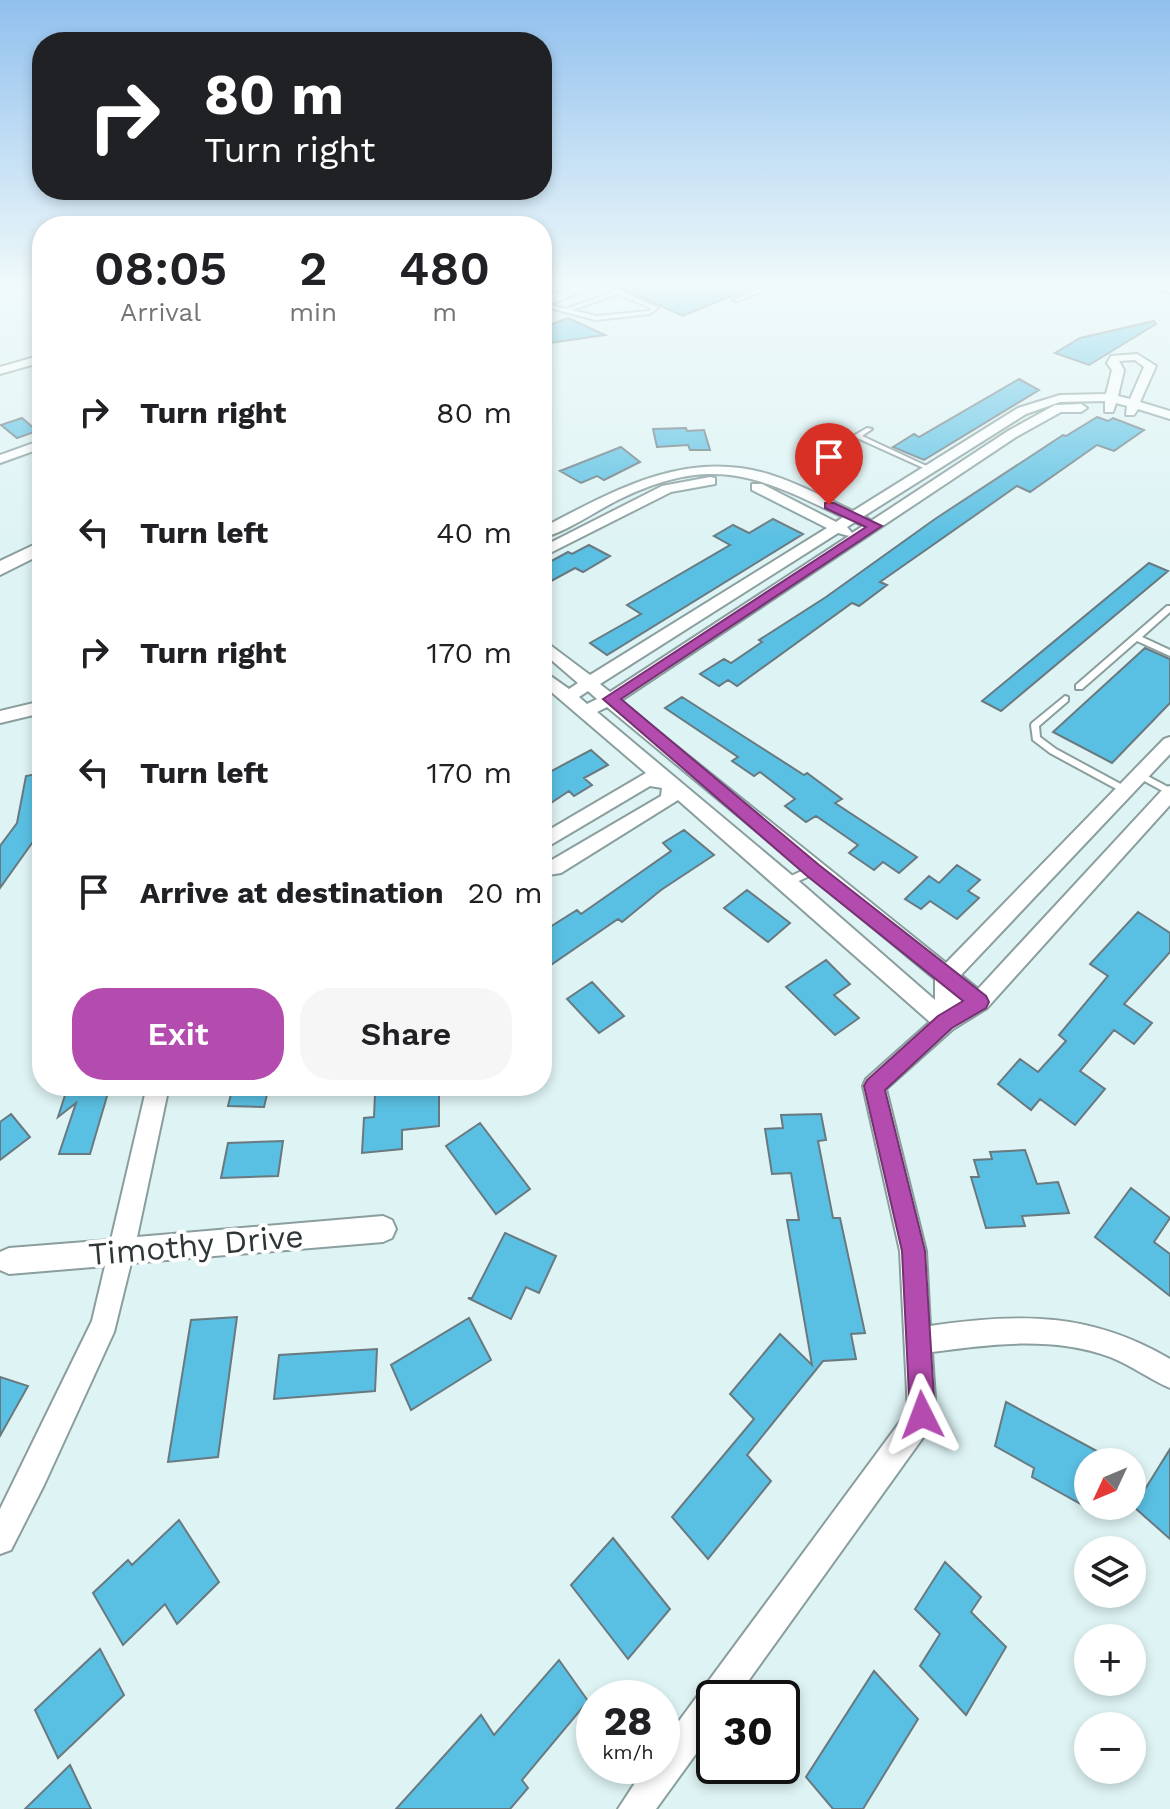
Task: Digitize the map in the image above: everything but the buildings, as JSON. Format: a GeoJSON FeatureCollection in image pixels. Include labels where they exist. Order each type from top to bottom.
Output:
{"type":"FeatureCollection","features":[{"type":"Feature","properties":{"kind":"street"},"geometry":{"type":"LineString","coordinates":[[1110,404],[1118,370]]}},
{"type":"Feature","properties":{"kind":"street"},"geometry":{"type":"LineString","coordinates":[[1133,407],[1148,370]]}},
{"type":"Feature","properties":{"kind":"street"},"geometry":{"type":"LineString","coordinates":[[569,696],[1048,398],[1087,396],[1110,404],[1170,415]]}},
{"type":"Feature","properties":{"kind":"street"},"geometry":{"type":"LineString","coordinates":[[585,711],[611,699],[1012,434],[1059,408],[1110,404]]}},
{"type":"Feature","properties":{"kind":"street"},"geometry":{"type":"LineString","coordinates":[[1133,407],[1170,424]]}},
{"type":"Feature","properties":{"kind":"street"},"geometry":{"type":"LineString","coordinates":[[0,459],[32,448]]}},
{"type":"Feature","properties":{"kind":"street"},"geometry":{"type":"LineString","coordinates":[[552,529],[651,479],[677,471],[713,468],[749,472],[778,482],[876,526]]}},
{"type":"Feature","properties":{"kind":"street"},"geometry":{"type":"LineString","coordinates":[[552,548],[667,489],[714,480],[739,482],[764,490],[859,537]]}},
{"type":"Feature","properties":{"kind":"street"},"geometry":{"type":"LineString","coordinates":[[0,569],[32,552]]}},
{"type":"Feature","properties":{"kind":"street"},"geometry":{"type":"LineString","coordinates":[[552,652],[813,870],[979,1002]]}},
{"type":"Feature","properties":{"kind":"street"},"geometry":{"type":"LineString","coordinates":[[552,683],[787,882],[945,1022]]}},
{"type":"Feature","properties":{"kind":"street"},"geometry":{"type":"LineString","coordinates":[[0,717],[32,709]]}},
{"type":"Feature","properties":{"kind":"street"},"geometry":{"type":"LineString","coordinates":[[945,1022],[946,977],[1170,743]]}},
{"type":"Feature","properties":{"kind":"street"},"geometry":{"type":"LineString","coordinates":[[552,837],[647,779],[671,783],[694,770]]}},
{"type":"Feature","properties":{"kind":"street"},"geometry":{"type":"LineString","coordinates":[[552,868],[670,799],[671,783]]}},
{"type":"Feature","properties":{"kind":"street"},"geometry":{"type":"LineString","coordinates":[[729,1680],[922,1415],[913,1251],[874,1086],[945,1022],[979,1002],[1170,792]]}},
{"type":"Feature","properties":{"kind":"street"},"geometry":{"type":"LineString","coordinates":[[0,1539],[34,1475],[105,1323],[156,1096]]}},
{"type":"Feature","properties":{"kind":"street","name":"Timothy Drive"},"geometry":{"type":"LineString","coordinates":[[9,1261],[383,1229]]}},
{"type":"Feature","properties":{"kind":"street"},"geometry":{"type":"LineString","coordinates":[[918,1341],[1036,1329],[1105,1339],[1170,1374]]}},
{"type":"Feature","properties":{"kind":"street"},"geometry":{"type":"LineString","coordinates":[[635,1809],[696,1725]]}},
{"type":"Feature","properties":{"kind":"lane"},"geometry":{"type":"LineString","coordinates":[[869,429],[857,436],[930,469]]}},
{"type":"Feature","properties":{"kind":"lane"},"geometry":{"type":"LineString","coordinates":[[1079,687],[1170,608]]}},
{"type":"Feature","properties":{"kind":"lane"},"geometry":{"type":"LineString","coordinates":[[1136,637],[1170,653]]}},
{"type":"Feature","properties":{"kind":"lane"},"geometry":{"type":"LineString","coordinates":[[1065,699],[1035,725],[1036,738],[1053,751],[1132,783],[1170,792]]}},
{"type":"Feature","properties":{"kind":"lane"},"geometry":{"type":"LineString","coordinates":[[787,882],[813,870]]}},
{"type":"Feature","properties":{"kind":"route"},"geometry":{"type":"LineString","coordinates":[[829,505],[876,526],[611,699],[813,870],[979,1002],[945,1022],[874,1086],[913,1251],[922,1415]]}}]}
